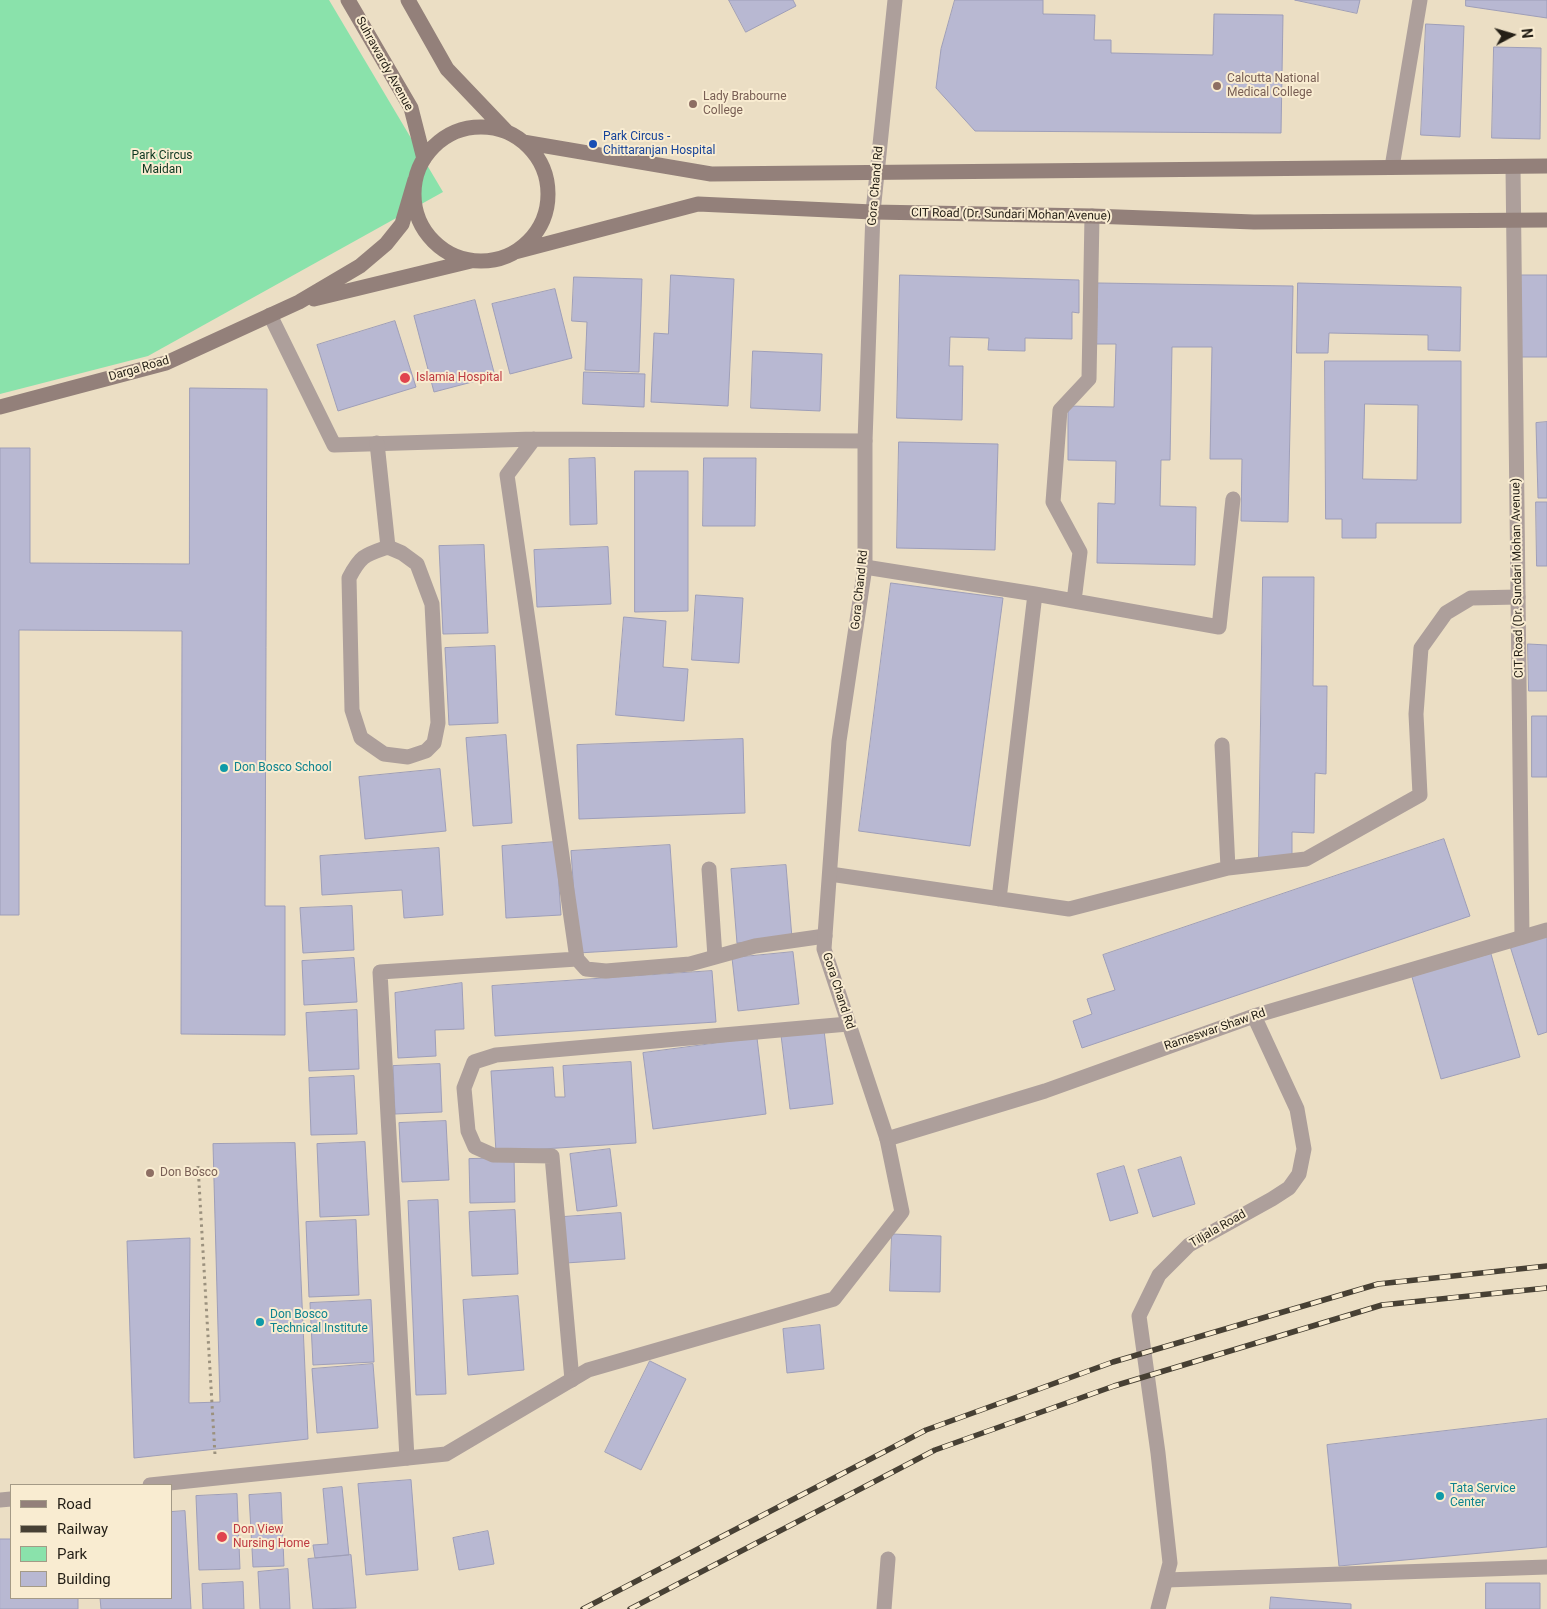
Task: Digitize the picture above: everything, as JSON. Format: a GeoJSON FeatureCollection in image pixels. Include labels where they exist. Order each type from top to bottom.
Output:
{"type":"FeatureCollection","features":[{"type":"Feature","properties":{"kind":"main road","name":"Suhrawardy Avenue"},"geometry":{"type":"LineString","coordinates":[[348,0],[411,108],[424,159]]}},
{"type":"Feature","properties":{"kind":"main road"},"geometry":{"type":"LineString","coordinates":[[408,0],[447,69],[507,132],[523,142],[538,160],[547,183],[546,206],[541,223],[528,242],[515,252],[494,260],[473,261],[451,254],[432,241],[422,227],[415,205],[415,180],[424,159],[438,142],[458,130],[484,127],[507,132]]}},
{"type":"Feature","properties":{"kind":"main road"},"geometry":{"type":"LineString","coordinates":[[523,142],[710,174],[1547,166]]}},
{"type":"Feature","properties":{"kind":"main road","name":"Darga Road"},"geometry":{"type":"LineString","coordinates":[[0,407],[166,363],[299,302],[360,266],[386,244],[402,224],[415,180]]}},
{"type":"Feature","properties":{"kind":"main road","name":"CIT Road (Dr. Sundari Mohan Avenue)"},"geometry":{"type":"LineString","coordinates":[[515,252],[698,204],[873,212],[1092,216],[1254,222],[1547,220]]}},
{"type":"Feature","properties":{"kind":"main road","name":"Darga Road"},"geometry":{"type":"LineString","coordinates":[[299,302],[473,261]]}},
{"type":"Feature","properties":{"kind":"street","name":"Gora Chand Rd"},"geometry":{"type":"LineString","coordinates":[[159,1484],[446,1454],[588,1370],[834,1299],[902,1212],[887,1139],[824,949],[840,741],[865,567],[865,441],[873,212],[895,0]]}},
{"type":"Feature","properties":{"kind":"street"},"geometry":{"type":"LineString","coordinates":[[1392,168],[1420,0]]}},
{"type":"Feature","properties":{"kind":"street","name":"CIT Road (Dr. Sundari Mohan Avenue)"},"geometry":{"type":"LineString","coordinates":[[1513,167],[1522,937]]}},
{"type":"Feature","properties":{"kind":"street"},"geometry":{"type":"LineString","coordinates":[[1074,601],[1080,552],[1053,502],[1060,410],[1089,379],[1092,216]]}},
{"type":"Feature","properties":{"kind":"street"},"geometry":{"type":"LineString","coordinates":[[270,315],[334,445],[534,439],[865,441]]}},
{"type":"Feature","properties":{"kind":"street"},"geometry":{"type":"LineString","coordinates":[[534,439],[507,475],[577,959],[586,969],[606,971],[690,964],[756,946],[825,936]]}},
{"type":"Feature","properties":{"kind":"street"},"geometry":{"type":"LineString","coordinates":[[377,443],[388,547]]}},
{"type":"Feature","properties":{"kind":"street"},"geometry":{"type":"LineString","coordinates":[[865,567],[1035,594],[1220,627],[1233,499]]}},
{"type":"Feature","properties":{"kind":"street"},"geometry":{"type":"LineString","coordinates":[[388,547],[402,553],[417,564],[432,604],[438,723],[434,743],[426,751],[408,757],[384,754],[361,738],[352,710],[349,578],[356,564],[364,555],[388,547]]}},
{"type":"Feature","properties":{"kind":"street"},"geometry":{"type":"LineString","coordinates":[[999,899],[1035,594]]}},
{"type":"Feature","properties":{"kind":"street"},"geometry":{"type":"LineString","coordinates":[[830,874],[1069,909],[1228,868],[1306,859],[1420,795],[1416,714],[1421,648],[1446,613],[1471,598],[1518,597]]}},
{"type":"Feature","properties":{"kind":"street"},"geometry":{"type":"LineString","coordinates":[[1222,745],[1228,868]]}},
{"type":"Feature","properties":{"kind":"street"},"geometry":{"type":"LineString","coordinates":[[709,869],[714,957]]}},
{"type":"Feature","properties":{"kind":"street","name":"Rameswar Shaw Rd"},"geometry":{"type":"LineString","coordinates":[[887,1139],[1045,1091],[1254,1016],[1547,930]]}},
{"type":"Feature","properties":{"kind":"street"},"geometry":{"type":"LineString","coordinates":[[407,1458],[380,972],[577,959]]}},
{"type":"Feature","properties":{"kind":"street","name":"Tiljala Road"},"geometry":{"type":"LineString","coordinates":[[1158,1609],[1170,1563],[1158,1453],[1139,1316],[1158,1275],[1189,1245],[1272,1199],[1288,1188],[1299,1174],[1304,1149],[1297,1109],[1254,1016]]}},
{"type":"Feature","properties":{"kind":"street"},"geometry":{"type":"LineString","coordinates":[[572,1380],[552,1156],[493,1156],[475,1148],[468,1131],[464,1088],[474,1062],[496,1055],[848,1024]]}},
{"type":"Feature","properties":{"kind":"street"},"geometry":{"type":"LineString","coordinates":[[884,1609],[888,1559]]}},
{"type":"Feature","properties":{"kind":"street"},"geometry":{"type":"LineString","coordinates":[[1166,1580],[1547,1567]]}},
{"type":"Feature","properties":{"kind":"path"},"geometry":{"type":"LineString","coordinates":[[198,1166],[216,1478]]}},
{"type":"Feature","properties":{"kind":"green space","name":"Park Circus Maidan"},"geometry":{"type":"Polygon","coordinates":[[[0,0],[329,0],[443,192],[148,356],[0,394],[0,0]]]}},
{"type":"Feature","properties":{"kind":"building"},"geometry":{"type":"Polygon","coordinates":[[[729,0],[793,0],[796,6],[746,32],[729,0]]]}},
{"type":"Feature","properties":{"kind":"building"},"geometry":{"type":"Polygon","coordinates":[[[955,0],[1043,0],[1043,14],[1095,15],[1094,40],[1111,40],[1111,53],[1213,55],[1214,14],[1283,15],[1281,133],[975,131],[936,88],[941,49],[955,0]]]}},
{"type":"Feature","properties":{"kind":"building"},"geometry":{"type":"Polygon","coordinates":[[[1295,0],[1360,0],[1357,13],[1295,0]]]}},
{"type":"Feature","properties":{"kind":"building"},"geometry":{"type":"Polygon","coordinates":[[[1466,0],[1547,0],[1547,18],[1466,6],[1466,0]]]}},
{"type":"Feature","properties":{"kind":"building"},"geometry":{"type":"Polygon","coordinates":[[[1426,24],[1464,26],[1460,137],[1421,135],[1426,24]]]}},
{"type":"Feature","properties":{"kind":"building"},"geometry":{"type":"Polygon","coordinates":[[[1494,47],[1541,48],[1540,139],[1492,138],[1494,47]]]}},
{"type":"Feature","properties":{"kind":"building"},"geometry":{"type":"Polygon","coordinates":[[[671,275],[734,279],[728,406],[651,402],[654,333],[668,334],[671,275]]]}},
{"type":"Feature","properties":{"kind":"building"},"geometry":{"type":"Polygon","coordinates":[[[900,275],[1079,280],[1079,313],[1072,312],[1072,339],[1025,338],[1025,351],[988,350],[989,338],[950,337],[949,366],[963,366],[962,420],[897,418],[900,275]]]}},
{"type":"Feature","properties":{"kind":"building"},"geometry":{"type":"Polygon","coordinates":[[[1518,275],[1547,275],[1547,357],[1519,357],[1518,275]]]}},
{"type":"Feature","properties":{"kind":"building"},"geometry":{"type":"Polygon","coordinates":[[[574,277],[642,279],[639,372],[585,370],[587,322],[572,321],[574,277]]]}},
{"type":"Feature","properties":{"kind":"building"},"geometry":{"type":"Polygon","coordinates":[[[1098,283],[1293,286],[1288,522],[1241,521],[1242,459],[1210,459],[1212,347],[1172,347],[1170,460],[1161,460],[1160,506],[1196,507],[1195,565],[1097,563],[1098,503],[1115,504],[1116,461],[1068,460],[1068,406],[1114,407],[1116,344],[1097,344],[1098,283]]]}},
{"type":"Feature","properties":{"kind":"building"},"geometry":{"type":"Polygon","coordinates":[[[1298,283],[1461,287],[1460,351],[1428,350],[1428,335],[1329,333],[1328,353],[1297,353],[1298,283]]]}},
{"type":"Feature","properties":{"kind":"building"},"geometry":{"type":"Polygon","coordinates":[[[555,289],[572,358],[510,374],[492,304],[555,289]]]}},
{"type":"Feature","properties":{"kind":"building"},"geometry":{"type":"Polygon","coordinates":[[[475,300],[495,376],[434,392],[414,316],[475,300]]]}},
{"type":"Feature","properties":{"kind":"building"},"geometry":{"type":"Polygon","coordinates":[[[395,321],[416,387],[338,411],[317,345],[395,321]]]}},
{"type":"Feature","properties":{"kind":"building"},"geometry":{"type":"Polygon","coordinates":[[[753,351],[822,354],[820,411],[751,408],[753,351]]]}},
{"type":"Feature","properties":{"kind":"building"},"geometry":{"type":"Polygon","coordinates":[[[1325,361],[1461,361],[1461,523],[1376,523],[1376,538],[1342,538],[1342,519],[1326,519],[1325,361]],[[1365,404],[1363,479],[1417,480],[1418,405],[1365,404]]]}},
{"type":"Feature","properties":{"kind":"building"},"geometry":{"type":"Polygon","coordinates":[[[584,372],[645,374],[644,407],[583,404],[584,372]]]}},
{"type":"Feature","properties":{"kind":"building","name":"Don Bosco School"},"geometry":{"type":"Polygon","coordinates":[[[190,388],[267,389],[265,906],[285,906],[285,1035],[181,1034],[182,631],[19,630],[19,915],[0,915],[0,448],[30,448],[30,563],[189,564],[190,388]]]}},
{"type":"Feature","properties":{"kind":"building"},"geometry":{"type":"Polygon","coordinates":[[[1547,422],[1547,498],[1538,498],[1536,423],[1547,422]]]}},
{"type":"Feature","properties":{"kind":"building"},"geometry":{"type":"Polygon","coordinates":[[[899,442],[998,444],[995,550],[897,548],[899,442]]]}},
{"type":"Feature","properties":{"kind":"building"},"geometry":{"type":"Polygon","coordinates":[[[595,458],[597,524],[570,525],[569,459],[595,458]]]}},
{"type":"Feature","properties":{"kind":"building"},"geometry":{"type":"Polygon","coordinates":[[[704,458],[756,458],[755,526],[703,526],[704,458]]]}},
{"type":"Feature","properties":{"kind":"building"},"geometry":{"type":"Polygon","coordinates":[[[635,471],[688,471],[688,611],[635,612],[635,471]]]}},
{"type":"Feature","properties":{"kind":"building"},"geometry":{"type":"Polygon","coordinates":[[[1536,502],[1547,502],[1547,566],[1537,566],[1536,502]]]}},
{"type":"Feature","properties":{"kind":"building"},"geometry":{"type":"Polygon","coordinates":[[[484,545],[488,633],[443,634],[439,546],[484,545]]]}},
{"type":"Feature","properties":{"kind":"building"},"geometry":{"type":"Polygon","coordinates":[[[608,547],[611,604],[537,607],[534,550],[608,547]]]}},
{"type":"Feature","properties":{"kind":"building"},"geometry":{"type":"Polygon","coordinates":[[[1263,577],[1314,577],[1313,686],[1327,686],[1326,774],[1315,773],[1314,833],[1292,832],[1292,858],[1259,858],[1263,577]]]}},
{"type":"Feature","properties":{"kind":"building"},"geometry":{"type":"Polygon","coordinates":[[[891,583],[1003,598],[970,846],[859,831],[891,583]]]}},
{"type":"Feature","properties":{"kind":"building"},"geometry":{"type":"Polygon","coordinates":[[[696,595],[743,598],[739,663],[692,660],[696,595]]]}},
{"type":"Feature","properties":{"kind":"building"},"geometry":{"type":"Polygon","coordinates":[[[624,617],[666,621],[663,667],[688,669],[684,721],[616,715],[624,617]]]}},
{"type":"Feature","properties":{"kind":"building"},"geometry":{"type":"Polygon","coordinates":[[[1528,644],[1547,645],[1547,691],[1529,691],[1528,644]]]}},
{"type":"Feature","properties":{"kind":"building"},"geometry":{"type":"Polygon","coordinates":[[[495,646],[498,723],[449,725],[445,648],[495,646]]]}},
{"type":"Feature","properties":{"kind":"building"},"geometry":{"type":"Polygon","coordinates":[[[1532,716],[1547,716],[1547,777],[1532,777],[1532,716]]]}},
{"type":"Feature","properties":{"kind":"building"},"geometry":{"type":"Polygon","coordinates":[[[506,735],[512,823],[473,826],[466,738],[506,735]]]}},
{"type":"Feature","properties":{"kind":"building"},"geometry":{"type":"Polygon","coordinates":[[[743,739],[745,813],[579,819],[577,745],[743,739]]]}},
{"type":"Feature","properties":{"kind":"building"},"geometry":{"type":"Polygon","coordinates":[[[440,769],[446,831],[365,839],[359,777],[440,769]]]}},
{"type":"Feature","properties":{"kind":"building"},"geometry":{"type":"Polygon","coordinates":[[[1444,839],[1470,916],[1082,1048],[1073,1021],[1092,1014],[1087,999],[1115,990],[1103,955],[1444,839]]]}},
{"type":"Feature","properties":{"kind":"building"},"geometry":{"type":"Polygon","coordinates":[[[556,842],[561,915],[506,918],[502,846],[556,842]]]}},
{"type":"Feature","properties":{"kind":"building"},"geometry":{"type":"Polygon","coordinates":[[[670,845],[677,947],[578,953],[571,851],[670,845]]]}},
{"type":"Feature","properties":{"kind":"building"},"geometry":{"type":"Polygon","coordinates":[[[439,848],[443,915],[404,918],[402,890],[322,895],[320,856],[439,848]]]}},
{"type":"Feature","properties":{"kind":"building"},"geometry":{"type":"Polygon","coordinates":[[[786,865],[792,938],[737,943],[731,869],[786,865]]]}},
{"type":"Feature","properties":{"kind":"building"},"geometry":{"type":"Polygon","coordinates":[[[352,906],[354,950],[303,953],[300,908],[352,906]]]}},
{"type":"Feature","properties":{"kind":"building"},"geometry":{"type":"Polygon","coordinates":[[[1547,935],[1547,1032],[1538,1035],[1510,946],[1547,935]]]}},
{"type":"Feature","properties":{"kind":"building"},"geometry":{"type":"Polygon","coordinates":[[[793,952],[799,1004],[738,1011],[732,958],[793,952]]]}},
{"type":"Feature","properties":{"kind":"building"},"geometry":{"type":"Polygon","coordinates":[[[1491,954],[1520,1057],[1441,1079],[1412,977],[1491,954]]]}},
{"type":"Feature","properties":{"kind":"building"},"geometry":{"type":"Polygon","coordinates":[[[354,958],[357,1002],[304,1005],[302,961],[354,958]]]}},
{"type":"Feature","properties":{"kind":"building"},"geometry":{"type":"Polygon","coordinates":[[[712,971],[716,1022],[495,1036],[492,986],[712,971]]]}},
{"type":"Feature","properties":{"kind":"building"},"geometry":{"type":"Polygon","coordinates":[[[462,983],[464,1029],[435,1030],[436,1056],[398,1058],[395,993],[462,983]]]}},
{"type":"Feature","properties":{"kind":"building"},"geometry":{"type":"Polygon","coordinates":[[[357,1010],[359,1069],[309,1071],[306,1013],[357,1010]]]}},
{"type":"Feature","properties":{"kind":"building"},"geometry":{"type":"Polygon","coordinates":[[[824,1030],[833,1104],[790,1109],[781,1035],[824,1030]]]}},
{"type":"Feature","properties":{"kind":"building"},"geometry":{"type":"Polygon","coordinates":[[[757,1038],[766,1114],[653,1129],[643,1053],[757,1038]]]}},
{"type":"Feature","properties":{"kind":"building"},"geometry":{"type":"Polygon","coordinates":[[[631,1062],[636,1143],[496,1152],[491,1071],[553,1067],[555,1097],[565,1097],[563,1066],[631,1062]]]}},
{"type":"Feature","properties":{"kind":"building"},"geometry":{"type":"Polygon","coordinates":[[[440,1064],[442,1112],[395,1114],[393,1066],[440,1064]]]}},
{"type":"Feature","properties":{"kind":"building"},"geometry":{"type":"Polygon","coordinates":[[[354,1076],[357,1134],[311,1135],[309,1078],[354,1076]]]}},
{"type":"Feature","properties":{"kind":"building"},"geometry":{"type":"Polygon","coordinates":[[[446,1121],[449,1180],[402,1182],[399,1123],[446,1121]]]}},
{"type":"Feature","properties":{"kind":"building"},"geometry":{"type":"Polygon","coordinates":[[[365,1142],[369,1215],[320,1217],[317,1144],[365,1142]]]}},
{"type":"Feature","properties":{"kind":"building","name":"Don Bosco Technical Institute"},"geometry":{"type":"Polygon","coordinates":[[[295,1143],[308,1439],[134,1458],[127,1241],[190,1238],[189,1403],[220,1402],[213,1144],[295,1143]]]}},
{"type":"Feature","properties":{"kind":"building"},"geometry":{"type":"Polygon","coordinates":[[[610,1149],[617,1206],[577,1211],[570,1154],[610,1149]]]}},
{"type":"Feature","properties":{"kind":"building"},"geometry":{"type":"Polygon","coordinates":[[[1181,1157],[1195,1204],[1153,1217],[1138,1170],[1181,1157]]]}},
{"type":"Feature","properties":{"kind":"building"},"geometry":{"type":"Polygon","coordinates":[[[514,1158],[515,1202],[470,1203],[469,1159],[514,1158]]]}},
{"type":"Feature","properties":{"kind":"building"},"geometry":{"type":"Polygon","coordinates":[[[1124,1166],[1138,1213],[1110,1221],[1097,1174],[1124,1166]]]}},
{"type":"Feature","properties":{"kind":"building"},"geometry":{"type":"Polygon","coordinates":[[[438,1200],[446,1394],[416,1395],[408,1201],[438,1200]]]}},
{"type":"Feature","properties":{"kind":"building"},"geometry":{"type":"Polygon","coordinates":[[[515,1210],[518,1274],[472,1276],[469,1212],[515,1210]]]}},
{"type":"Feature","properties":{"kind":"building"},"geometry":{"type":"Polygon","coordinates":[[[621,1213],[625,1259],[566,1263],[563,1217],[621,1213]]]}},
{"type":"Feature","properties":{"kind":"building"},"geometry":{"type":"Polygon","coordinates":[[[356,1220],[359,1295],[309,1297],[306,1222],[356,1220]]]}},
{"type":"Feature","properties":{"kind":"building"},"geometry":{"type":"Polygon","coordinates":[[[892,1234],[941,1236],[940,1292],[890,1291],[892,1234]]]}},
{"type":"Feature","properties":{"kind":"building"},"geometry":{"type":"Polygon","coordinates":[[[518,1296],[524,1370],[468,1375],[463,1300],[518,1296]]]}},
{"type":"Feature","properties":{"kind":"building"},"geometry":{"type":"Polygon","coordinates":[[[371,1300],[374,1362],[313,1365],[310,1303],[371,1300]]]}},
{"type":"Feature","properties":{"kind":"building"},"geometry":{"type":"Polygon","coordinates":[[[820,1325],[824,1369],[787,1373],[783,1329],[820,1325]]]}},
{"type":"Feature","properties":{"kind":"building"},"geometry":{"type":"Polygon","coordinates":[[[650,1361],[686,1379],[641,1470],[605,1452],[650,1361]]]}},
{"type":"Feature","properties":{"kind":"building"},"geometry":{"type":"Polygon","coordinates":[[[373,1364],[378,1428],[317,1433],[312,1369],[373,1364]]]}},
{"type":"Feature","properties":{"kind":"building","name":"Tata Service Center"},"geometry":{"type":"Polygon","coordinates":[[[1547,1419],[1547,1547],[1339,1566],[1327,1445],[1547,1419]]]}},
{"type":"Feature","properties":{"kind":"building"},"geometry":{"type":"Polygon","coordinates":[[[411,1480],[418,1570],[366,1575],[358,1484],[411,1480]]]}},
{"type":"Feature","properties":{"kind":"building"},"geometry":{"type":"Polygon","coordinates":[[[342,1487],[349,1555],[315,1558],[313,1545],[328,1544],[323,1489],[342,1487]]]}},
{"type":"Feature","properties":{"kind":"building"},"geometry":{"type":"Polygon","coordinates":[[[281,1493],[284,1566],[253,1567],[249,1495],[281,1493]]]}},
{"type":"Feature","properties":{"kind":"building"},"geometry":{"type":"Polygon","coordinates":[[[237,1494],[240,1569],[199,1570],[196,1496],[237,1494]]]}},
{"type":"Feature","properties":{"kind":"building"},"geometry":{"type":"Polygon","coordinates":[[[185,1511],[191,1609],[101,1609],[100,1599],[172,1599],[172,1512],[185,1511]]]}},
{"type":"Feature","properties":{"kind":"building"},"geometry":{"type":"Polygon","coordinates":[[[488,1531],[494,1564],[459,1570],[453,1538],[488,1531]]]}},
{"type":"Feature","properties":{"kind":"building"},"geometry":{"type":"Polygon","coordinates":[[[0,1539],[10,1539],[10,1599],[78,1599],[78,1609],[0,1609],[0,1539]]]}},
{"type":"Feature","properties":{"kind":"building"},"geometry":{"type":"Polygon","coordinates":[[[351,1555],[356,1608],[313,1609],[308,1559],[351,1555]]]}},
{"type":"Feature","properties":{"kind":"building"},"geometry":{"type":"Polygon","coordinates":[[[288,1569],[290,1609],[260,1609],[258,1572],[288,1569]]]}},
{"type":"Feature","properties":{"kind":"building"},"geometry":{"type":"Polygon","coordinates":[[[243,1582],[244,1609],[203,1609],[202,1584],[243,1582]]]}},
{"type":"Feature","properties":{"kind":"building"},"geometry":{"type":"Polygon","coordinates":[[[1486,1583],[1540,1583],[1540,1609],[1486,1609],[1486,1583]]]}},
{"type":"Feature","properties":{"kind":"building"},"geometry":{"type":"Polygon","coordinates":[[[1271,1597],[1351,1604],[1351,1609],[1270,1609],[1271,1597]]]}},
{"type":"Feature","properties":{"kind":"railway"},"geometry":{"type":"LineString","coordinates":[[583,1609],[926,1430],[1113,1362],[1378,1284],[1547,1266]]}},
{"type":"Feature","properties":{"kind":"railway"},"geometry":{"type":"LineString","coordinates":[[630,1609],[935,1450],[1114,1386],[1382,1305],[1547,1288]]}},
{"type":"Feature","properties":{"kind":"place","name":"Calcutta National Medical College"},"geometry":{"type":"Point","coordinates":[1217,86]}},
{"type":"Feature","properties":{"kind":"place","name":"Lady Brabourne College"},"geometry":{"type":"Point","coordinates":[693,104]}},
{"type":"Feature","properties":{"kind":"place","name":"Park Circus - Chittaranjan Hospital"},"geometry":{"type":"Point","coordinates":[593,144]}},
{"type":"Feature","properties":{"kind":"place","name":"Islamia Hospital"},"geometry":{"type":"Point","coordinates":[405,378]}},
{"type":"Feature","properties":{"kind":"place","name":"Don Bosco School"},"geometry":{"type":"Point","coordinates":[224,768]}},
{"type":"Feature","properties":{"kind":"place","name":"Don Bosco"},"geometry":{"type":"Point","coordinates":[150,1173]}},
{"type":"Feature","properties":{"kind":"place","name":"Don Bosco Technical Institute"},"geometry":{"type":"Point","coordinates":[260,1322]}},
{"type":"Feature","properties":{"kind":"place","name":"Tata Service Center"},"geometry":{"type":"Point","coordinates":[1440,1496]}},
{"type":"Feature","properties":{"kind":"place","name":"Don View Nursing Home"},"geometry":{"type":"Point","coordinates":[222,1537]}}]}
